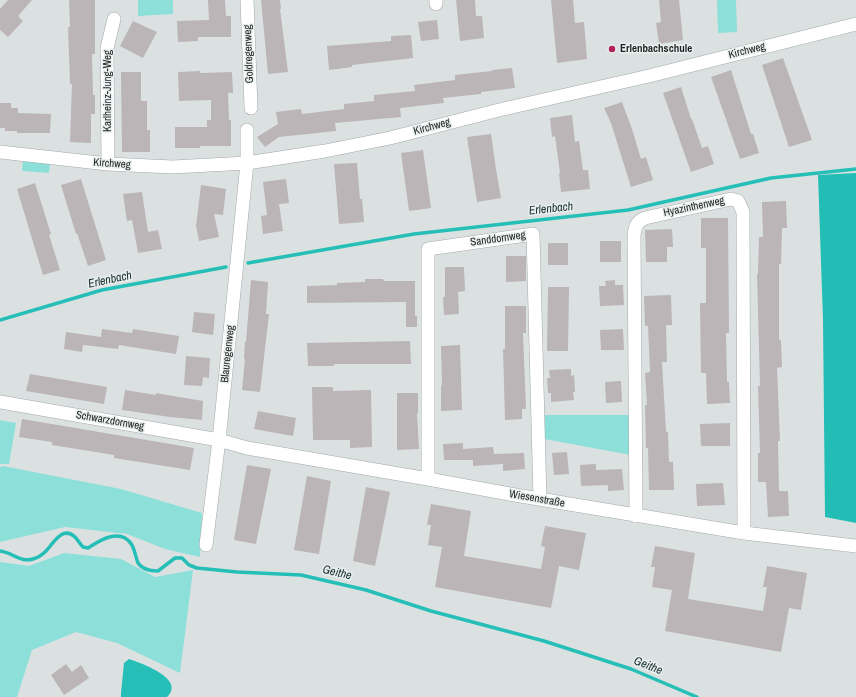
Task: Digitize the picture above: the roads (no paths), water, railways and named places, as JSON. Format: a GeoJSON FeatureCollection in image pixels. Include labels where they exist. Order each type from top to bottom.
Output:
{"type":"FeatureCollection","features":[{"type":"Feature","properties":{"kind":"street","name":"Goldregenweg"},"geometry":{"type":"LineString","coordinates":[[247,0],[251,108]]}},
{"type":"Feature","properties":{"kind":"street","name":"Karlheinz-Jung-Weg"},"geometry":{"type":"LineString","coordinates":[[108,164],[107,48],[114,19]]}},
{"type":"Feature","properties":{"kind":"street","name":"Kirchweg"},"geometry":{"type":"LineString","coordinates":[[0,152],[108,164],[173,167],[247,163],[325,151],[390,138],[505,108],[649,76],[856,24]]}},
{"type":"Feature","properties":{"kind":"street"},"geometry":{"type":"LineString","coordinates":[[247,130],[247,163]]}},
{"type":"Feature","properties":{"kind":"street","name":"Blauregenweg"},"geometry":{"type":"LineString","coordinates":[[206,545],[219,440],[247,163]]}},
{"type":"Feature","properties":{"kind":"street","name":"Hyazinthenweg"},"geometry":{"type":"LineString","coordinates":[[636,516],[634,236],[636,224],[639,220],[645,218],[731,199],[738,201],[743,212],[744,533]]}},
{"type":"Feature","properties":{"kind":"street","name":"Sanddornweg"},"geometry":{"type":"LineString","coordinates":[[428,479],[428,249],[532,234],[540,500]]}},
{"type":"Feature","properties":{"kind":"street","name":"Schwarzdornweg"},"geometry":{"type":"LineString","coordinates":[[0,402],[219,440]]}},
{"type":"Feature","properties":{"kind":"street","name":"Wiesenstraße"},"geometry":{"type":"LineString","coordinates":[[219,440],[247,448],[636,516],[744,533],[856,546]]}},
{"type":"Feature","properties":{"kind":"waterway","name":"Erlenbach"},"geometry":{"type":"LineString","coordinates":[[248,263],[414,234],[628,210],[771,178],[856,169]]}},
{"type":"Feature","properties":{"kind":"waterway","name":"Erlenbach"},"geometry":{"type":"LineString","coordinates":[[0,320],[102,290],[226,267]]}},
{"type":"Feature","properties":{"kind":"waterway","name":"Geithe"},"geometry":{"type":"LineString","coordinates":[[0,551],[24,560],[28,560],[42,555],[58,537],[66,533],[75,537],[83,547],[88,548],[110,537],[122,537],[132,545],[138,563],[142,567],[150,570],[158,571],[175,558],[182,558],[189,565],[197,568],[237,572],[301,575],[366,590],[431,611],[544,641],[631,669],[697,697]]}},
{"type":"Feature","properties":{"kind":"place","name":"Erlenbachschule"},"geometry":{"type":"Point","coordinates":[612,49]}}]}
